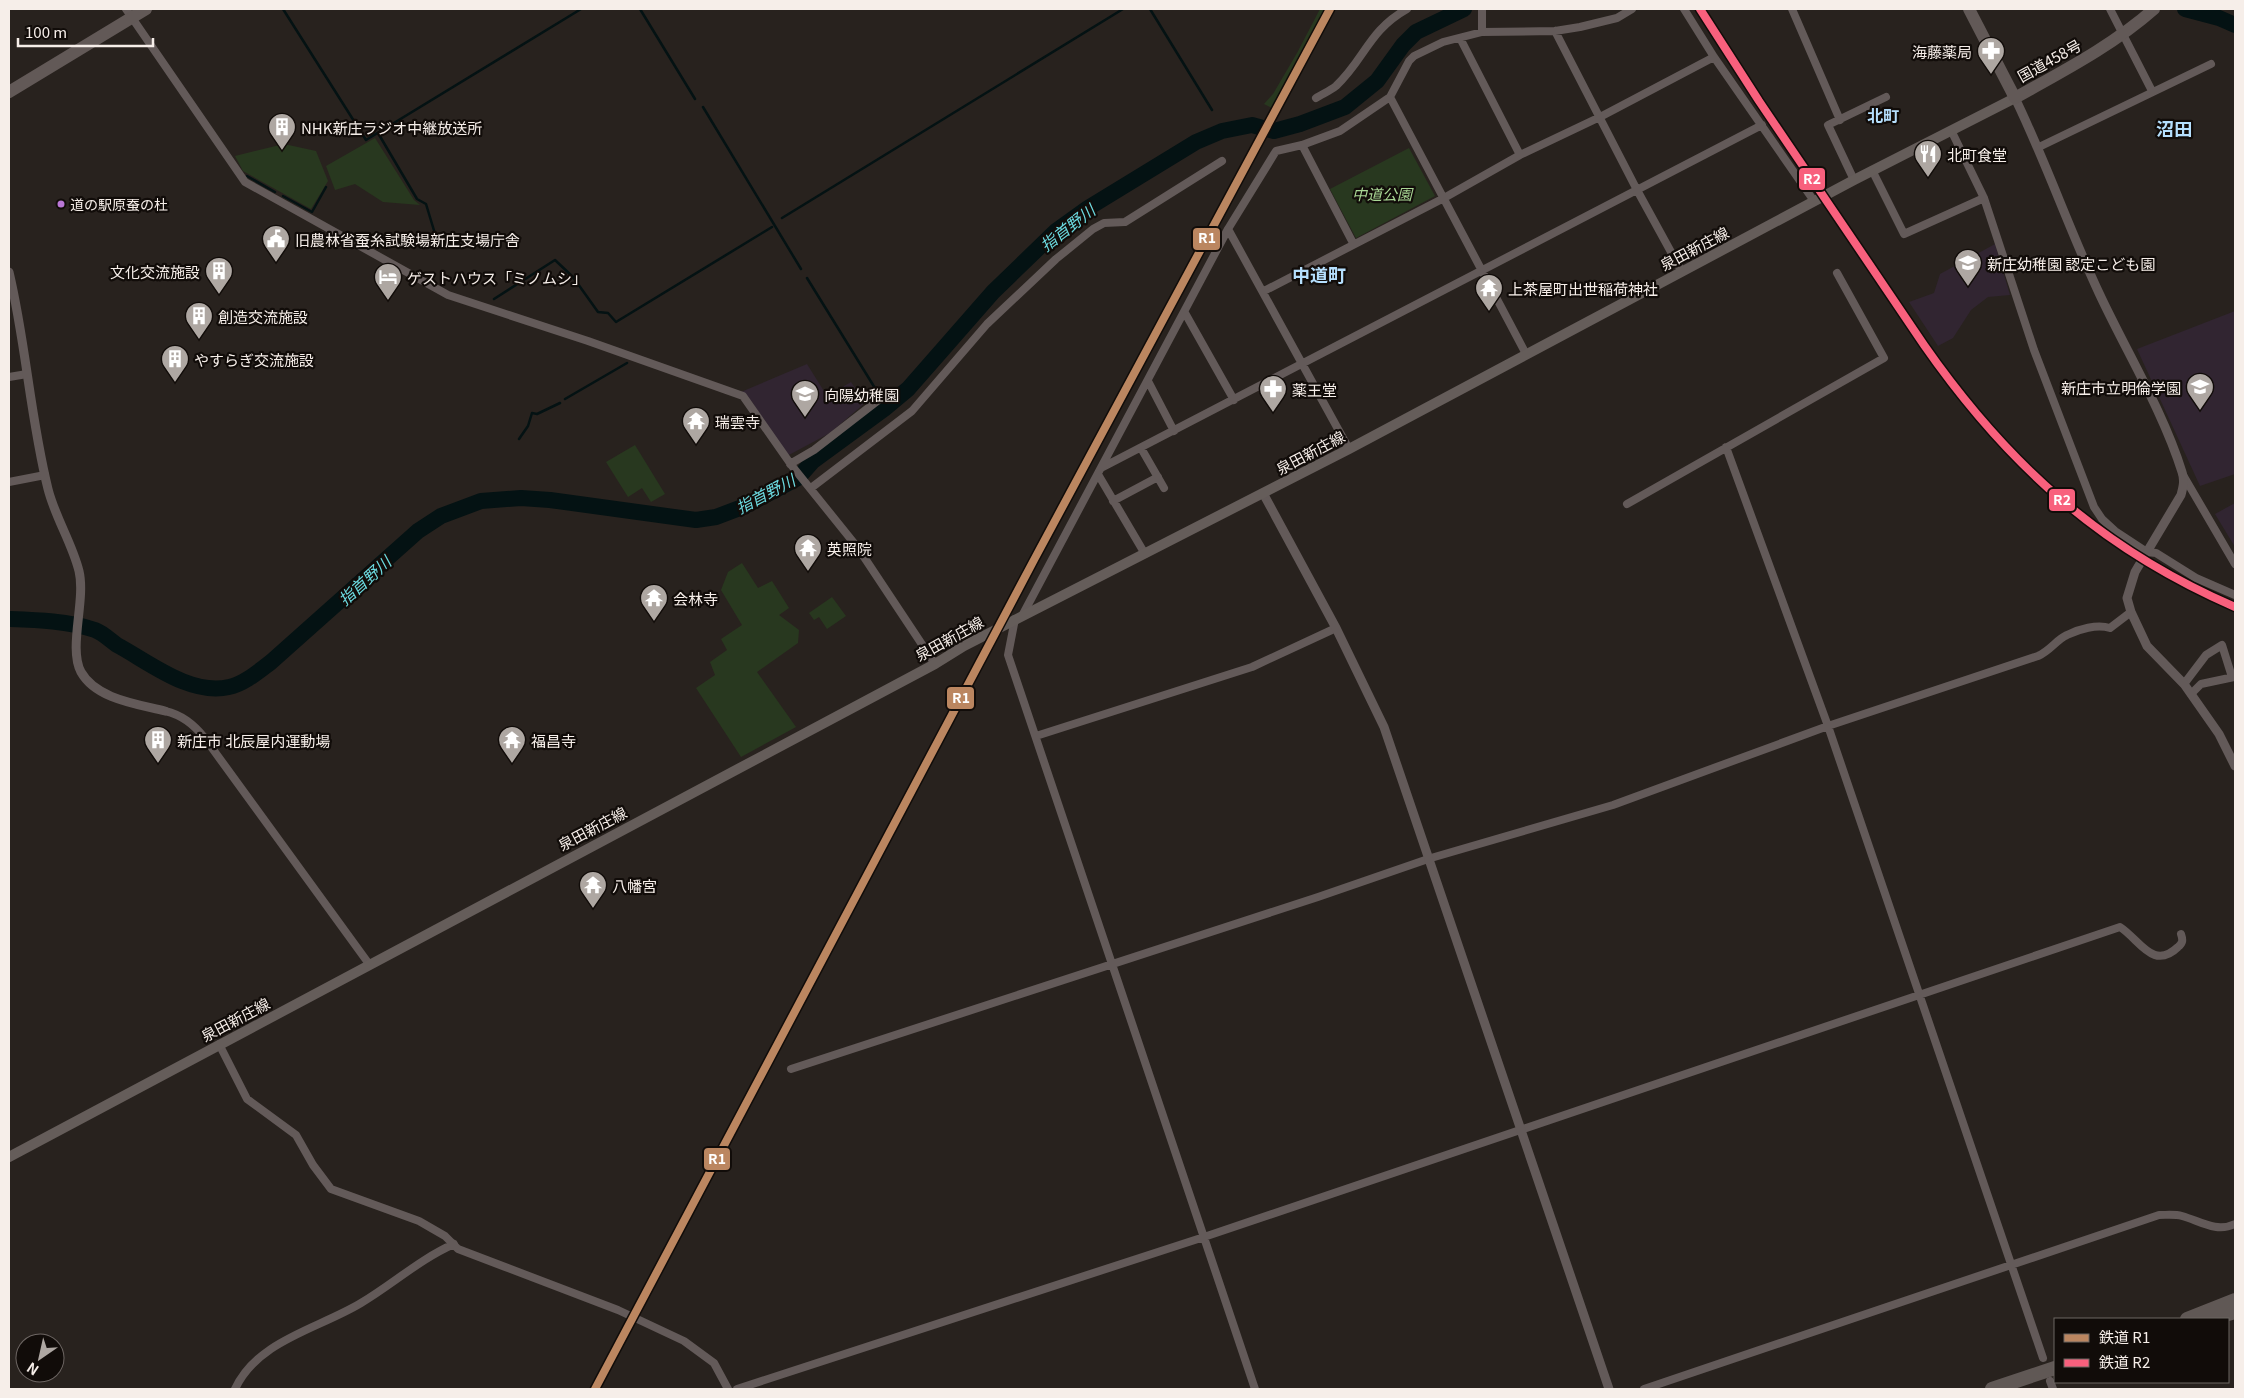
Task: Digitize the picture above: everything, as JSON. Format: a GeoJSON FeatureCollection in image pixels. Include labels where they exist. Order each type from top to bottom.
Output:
{"type":"FeatureCollection","features":[{"type":"Feature","properties":{"kind":"highway"},"geometry":{"type":"LineString","coordinates":[[9,92],[129,13],[146,9]]}},
{"type":"Feature","properties":{"kind":"highway","name":"国道458号"},"geometry":{"type":"LineString","coordinates":[[1969,9],[2015,98],[2096,53],[2150,12]]}},
{"type":"Feature","properties":{"kind":"highway"},"geometry":{"type":"LineString","coordinates":[[2190,1318],[2235,1300]]}},
{"type":"Feature","properties":{"kind":"highway"},"geometry":{"type":"LineString","coordinates":[[2200,1318],[2235,1306]]}},
{"type":"Feature","properties":{"kind":"highway"},"geometry":{"type":"LineString","coordinates":[[2214,1318],[2235,1312]]}},
{"type":"Feature","properties":{"kind":"highway"},"geometry":{"type":"LineString","coordinates":[[1992,1389],[2054,1368]]}},
{"type":"Feature","properties":{"kind":"main road","name":"泉田新庄線"},"geometry":{"type":"LineString","coordinates":[[9,1157],[935,664],[964,646],[1263,494],[1872,170],[2015,98]]}},
{"type":"Feature","properties":{"kind":"street"},"geometry":{"type":"LineString","coordinates":[[1316,98],[1335,87],[1389,19],[1407,9]]}},
{"type":"Feature","properties":{"kind":"street"},"geometry":{"type":"LineString","coordinates":[[1482,9],[1482,32]]}},
{"type":"Feature","properties":{"kind":"street"},"geometry":{"type":"LineString","coordinates":[[1255,1389],[1008,655],[1018,618],[1103,467],[1228,230],[1276,151],[1302,145],[1340,131],[1390,97],[1414,56],[1443,42],[1482,32],[1555,31],[1617,18],[1632,9]]}},
{"type":"Feature","properties":{"kind":"street"},"geometry":{"type":"LineString","coordinates":[[1684,9],[1714,57],[1814,201]]}},
{"type":"Feature","properties":{"kind":"street"},"geometry":{"type":"LineString","coordinates":[[1792,9],[1840,120]]}},
{"type":"Feature","properties":{"kind":"street"},"geometry":{"type":"LineString","coordinates":[[2110,9],[2152,91]]}},
{"type":"Feature","properties":{"kind":"street"},"geometry":{"type":"LineString","coordinates":[[129,13],[244,182],[448,295],[580,338],[743,396],[791,465],[858,548],[935,664]]}},
{"type":"Feature","properties":{"kind":"street"},"geometry":{"type":"LineString","coordinates":[[1555,31],[1637,190],[1682,272]]}},
{"type":"Feature","properties":{"kind":"street"},"geometry":{"type":"LineString","coordinates":[[1460,38],[1520,155]]}},
{"type":"Feature","properties":{"kind":"street"},"geometry":{"type":"LineString","coordinates":[[1264,291],[1353,243],[1444,198],[1520,155],[1600,117],[1714,57]]}},
{"type":"Feature","properties":{"kind":"street"},"geometry":{"type":"LineString","coordinates":[[2039,147],[2211,64]]}},
{"type":"Feature","properties":{"kind":"street"},"geometry":{"type":"LineString","coordinates":[[1390,97],[1526,354]]}},
{"type":"Feature","properties":{"kind":"street"},"geometry":{"type":"LineString","coordinates":[[1854,180],[1828,125],[1886,97]]}},
{"type":"Feature","properties":{"kind":"street"},"geometry":{"type":"LineString","coordinates":[[2015,98],[2039,147],[2098,291],[2157,412],[2182,473],[2234,560]]}},
{"type":"Feature","properties":{"kind":"street"},"geometry":{"type":"LineString","coordinates":[[1103,467],[1303,365],[1481,270],[1762,125]]}},
{"type":"Feature","properties":{"kind":"street"},"geometry":{"type":"LineString","coordinates":[[1951,130],[1984,198],[2034,350],[2094,507],[2102,519],[2115,531],[2147,552],[2156,553],[2196,578],[2235,595]]}},
{"type":"Feature","properties":{"kind":"street"},"geometry":{"type":"LineString","coordinates":[[1302,145],[1353,243]]}},
{"type":"Feature","properties":{"kind":"street"},"geometry":{"type":"LineString","coordinates":[[811,488],[912,411],[987,324],[1056,259],[1093,229],[1104,223],[1125,222],[1222,161]]}},
{"type":"Feature","properties":{"kind":"street"},"geometry":{"type":"LineString","coordinates":[[1872,170],[1904,234],[1984,198]]}},
{"type":"Feature","properties":{"kind":"street"},"geometry":{"type":"LineString","coordinates":[[1228,230],[1264,291],[1349,449]]}},
{"type":"Feature","properties":{"kind":"street"},"geometry":{"type":"LineString","coordinates":[[9,272],[17,308],[45,475],[58,518],[78,570],[81,588],[76,660],[82,674],[97,688],[111,696],[177,714],[187,720],[204,737],[369,964]]}},
{"type":"Feature","properties":{"kind":"street"},"geometry":{"type":"LineString","coordinates":[[1627,504],[1726,446],[1884,358],[1838,273]]}},
{"type":"Feature","properties":{"kind":"street"},"geometry":{"type":"LineString","coordinates":[[1185,313],[1234,400]]}},
{"type":"Feature","properties":{"kind":"street"},"geometry":{"type":"LineString","coordinates":[[9,377],[27,374]]}},
{"type":"Feature","properties":{"kind":"street"},"geometry":{"type":"LineString","coordinates":[[1148,381],[1174,431]]}},
{"type":"Feature","properties":{"kind":"street"},"geometry":{"type":"LineString","coordinates":[[791,465],[814,450],[885,395]]}},
{"type":"Feature","properties":{"kind":"street"},"geometry":{"type":"LineString","coordinates":[[1726,446],[1828,726],[2043,1358]]}},
{"type":"Feature","properties":{"kind":"street"},"geometry":{"type":"LineString","coordinates":[[1141,448],[1164,488]]}},
{"type":"Feature","properties":{"kind":"street"},"geometry":{"type":"LineString","coordinates":[[2182,473],[2184,484],[2181,495],[2135,572],[2127,598],[2131,612],[2147,646],[2184,684],[2219,734],[2235,766]]}},
{"type":"Feature","properties":{"kind":"street"},"geometry":{"type":"LineString","coordinates":[[9,482],[45,475]]}},
{"type":"Feature","properties":{"kind":"street"},"geometry":{"type":"LineString","coordinates":[[1098,476],[1145,554]]}},
{"type":"Feature","properties":{"kind":"street"},"geometry":{"type":"LineString","coordinates":[[1113,501],[1158,477]]}},
{"type":"Feature","properties":{"kind":"street"},"geometry":{"type":"LineString","coordinates":[[1263,494],[1336,628],[1384,727],[1431,858],[1609,1389]]}},
{"type":"Feature","properties":{"kind":"street"},"geometry":{"type":"LineString","coordinates":[[791,1069],[1318,898],[1431,858],[1613,805],[1828,726],[2038,656],[2049,651],[2066,635],[2092,627],[2110,628],[2131,612]]}},
{"type":"Feature","properties":{"kind":"street"},"geometry":{"type":"LineString","coordinates":[[1036,736],[1252,668],[1336,628]]}},
{"type":"Feature","properties":{"kind":"street"},"geometry":{"type":"LineString","coordinates":[[2184,684],[2202,660],[2222,645],[2233,677],[2201,684],[2191,694]]}},
{"type":"Feature","properties":{"kind":"street"},"geometry":{"type":"LineString","coordinates":[[737,1389],[1204,1237],[2120,928],[2144,949],[2158,956],[2170,955],[2181,944],[2183,939],[2181,934]]}},
{"type":"Feature","properties":{"kind":"street"},"geometry":{"type":"LineString","coordinates":[[219,1044],[247,1098],[296,1135],[313,1165],[331,1189],[419,1222],[445,1236],[458,1248],[618,1310],[684,1341],[714,1363],[728,1389]]}},
{"type":"Feature","properties":{"kind":"street"},"geometry":{"type":"LineString","coordinates":[[1644,1389],[2159,1216],[2182,1216],[2210,1226],[2229,1227],[2235,1224]]}},
{"type":"Feature","properties":{"kind":"street"},"geometry":{"type":"LineString","coordinates":[[235,1389],[244,1371],[265,1352],[361,1303],[430,1255],[454,1244]]}},
{"type":"Feature","properties":{"kind":"shaded area"},"geometry":{"type":"Polygon","coordinates":[[[1326,9],[1333,9],[1278,111],[1274,109],[1326,9]]]}},
{"type":"Feature","properties":{"kind":"shaded area"},"geometry":{"type":"Polygon","coordinates":[[[1995,244],[2010,295],[1988,297],[1971,310],[1953,338],[1938,346],[1909,302],[1934,293],[1940,274],[1995,244]]]}},
{"type":"Feature","properties":{"kind":"shaded area","name":"新庄市立明倫学園"},"geometry":{"type":"Polygon","coordinates":[[[2235,311],[2235,474],[2200,486],[2137,349],[2235,311]]]}},
{"type":"Feature","properties":{"kind":"shaded area","name":"向陽幼稚園"},"geometry":{"type":"Polygon","coordinates":[[[807,364],[827,396],[851,382],[865,403],[830,433],[787,456],[752,402],[741,392],[807,364]]]}},
{"type":"Feature","properties":{"kind":"shaded area"},"geometry":{"type":"Polygon","coordinates":[[[2235,503],[2235,547],[2215,514],[2235,503]]]}},
{"type":"Feature","properties":{"kind":"green space"},"geometry":{"type":"Polygon","coordinates":[[[1320,9],[1326,9],[1274,109],[1264,104],[1273,94],[1320,9]]]}},
{"type":"Feature","properties":{"kind":"green space"},"geometry":{"type":"Polygon","coordinates":[[[375,138],[414,200],[420,205],[383,202],[355,184],[335,190],[326,166],[375,138]]]}},
{"type":"Feature","properties":{"kind":"green space"},"geometry":{"type":"Polygon","coordinates":[[[284,144],[316,151],[328,181],[311,209],[243,171],[235,156],[284,144]]]}},
{"type":"Feature","properties":{"kind":"green space","name":"中道公園"},"geometry":{"type":"Polygon","coordinates":[[[1409,148],[1435,196],[1356,238],[1330,189],[1409,148]]]}},
{"type":"Feature","properties":{"kind":"green space"},"geometry":{"type":"Polygon","coordinates":[[[635,445],[665,494],[651,502],[642,488],[628,497],[606,462],[635,445]]]}},
{"type":"Feature","properties":{"kind":"green space"},"geometry":{"type":"Polygon","coordinates":[[[742,563],[758,588],[772,581],[789,608],[779,615],[799,630],[798,643],[757,672],[796,727],[741,757],[696,688],[715,675],[710,662],[727,650],[721,639],[742,625],[721,590],[728,572],[742,563]]]}},
{"type":"Feature","properties":{"kind":"green space"},"geometry":{"type":"Polygon","coordinates":[[[832,597],[846,616],[827,629],[819,617],[814,620],[809,613],[832,597]]]}},
{"type":"Feature","properties":{"kind":"waterway"},"geometry":{"type":"LineString","coordinates":[[283,9],[366,140],[581,9]]}},
{"type":"Feature","properties":{"kind":"waterway"},"geometry":{"type":"LineString","coordinates":[[640,9],[695,99]]}},
{"type":"Feature","properties":{"kind":"waterway"},"geometry":{"type":"LineString","coordinates":[[782,218],[1123,9]]}},
{"type":"Feature","properties":{"kind":"waterway"},"geometry":{"type":"LineString","coordinates":[[1150,9],[1212,110]]}},
{"type":"Feature","properties":{"kind":"waterway","name":"指首野川"},"geometry":{"type":"LineString","coordinates":[[9,619],[63,623],[95,630],[170,676],[200,687],[229,687],[246,680],[271,662],[418,531],[441,516],[481,501],[521,498],[550,500],[696,520],[716,517],[745,506],[798,478],[813,461],[908,389],[993,292],[1056,231],[1088,208],[1196,142],[1222,131],[1252,125],[1274,131],[1300,124],[1345,107],[1377,81],[1403,45],[1416,32],[1464,9]]}},
{"type":"Feature","properties":{"kind":"waterway","name":"指首野川"},"geometry":{"type":"LineString","coordinates":[[2185,9],[2219,18],[2235,25]]}},
{"type":"Feature","properties":{"kind":"waterway"},"geometry":{"type":"LineString","coordinates":[[703,107],[801,269]]}},
{"type":"Feature","properties":{"kind":"waterway"},"geometry":{"type":"LineString","coordinates":[[378,133],[417,199],[426,204],[439,247]]}},
{"type":"Feature","properties":{"kind":"waterway"},"geometry":{"type":"LineString","coordinates":[[247,176],[275,192]]}},
{"type":"Feature","properties":{"kind":"waterway"},"geometry":{"type":"LineString","coordinates":[[283,196],[312,212],[326,187]]}},
{"type":"Feature","properties":{"kind":"waterway"},"geometry":{"type":"LineString","coordinates":[[494,299],[555,260],[573,277],[598,312],[608,313],[616,322],[772,227]]}},
{"type":"Feature","properties":{"kind":"waterway"},"geometry":{"type":"LineString","coordinates":[[807,278],[878,393]]}},
{"type":"Feature","properties":{"kind":"waterway"},"geometry":{"type":"LineString","coordinates":[[565,399],[627,363]]}},
{"type":"Feature","properties":{"kind":"waterway"},"geometry":{"type":"LineString","coordinates":[[519,439],[528,426],[532,413],[537,414],[560,403]]}},
{"type":"Feature","properties":{"kind":"railway"},"geometry":{"type":"LineString","coordinates":[[1700,9],[1759,101],[1924,345],[1989,428],[2060,499],[2100,530],[2142,558],[2187,584],[2235,607]]}},
{"type":"Feature","properties":{"kind":"rail line","name":"R1"},"geometry":{"type":"LineString","coordinates":[[595,1389],[1035,558],[1330,9]]}},
{"type":"Feature","properties":{"kind":"rail line","name":"R2"},"geometry":{"type":"LineString","coordinates":[[1700,9],[1759,101],[1924,345],[1989,428],[2060,499],[2100,530],[2142,558],[2187,584],[2235,607]]}},
{"type":"Feature","properties":{"kind":"place","name":"海藤薬局"},"geometry":{"type":"Point","coordinates":[1991,75]}},
{"type":"Feature","properties":{"kind":"place","name":"NHK新庄ラジオ中継放送所"},"geometry":{"type":"Point","coordinates":[282,151]}},
{"type":"Feature","properties":{"kind":"place","name":"北町食堂"},"geometry":{"type":"Point","coordinates":[1928,178]}},
{"type":"Feature","properties":{"kind":"place","name":"道の駅原蚕の杜"},"geometry":{"type":"Point","coordinates":[61,204]}},
{"type":"Feature","properties":{"kind":"place","name":"旧農林省蚕糸試験場新庄支場庁舎"},"geometry":{"type":"Point","coordinates":[276,263]}},
{"type":"Feature","properties":{"kind":"place","name":"新庄幼稚園 認定こども園"},"geometry":{"type":"Point","coordinates":[1968,287]}},
{"type":"Feature","properties":{"kind":"place","name":"文化交流施設"},"geometry":{"type":"Point","coordinates":[219,295]}},
{"type":"Feature","properties":{"kind":"place","name":"ゲストハウス「ミノムシ」"},"geometry":{"type":"Point","coordinates":[388,301]}},
{"type":"Feature","properties":{"kind":"place","name":"上茶屋町出世稲荷神社"},"geometry":{"type":"Point","coordinates":[1489,312]}},
{"type":"Feature","properties":{"kind":"place","name":"創造交流施設"},"geometry":{"type":"Point","coordinates":[199,340]}},
{"type":"Feature","properties":{"kind":"place","name":"やすらぎ交流施設"},"geometry":{"type":"Point","coordinates":[175,383]}},
{"type":"Feature","properties":{"kind":"place","name":"新庄市立明倫学園"},"geometry":{"type":"Point","coordinates":[2200,411]}},
{"type":"Feature","properties":{"kind":"place","name":"薬王堂"},"geometry":{"type":"Point","coordinates":[1273,413]}},
{"type":"Feature","properties":{"kind":"place","name":"向陽幼稚園"},"geometry":{"type":"Point","coordinates":[805,418]}},
{"type":"Feature","properties":{"kind":"place","name":"瑞雲寺"},"geometry":{"type":"Point","coordinates":[696,445]}},
{"type":"Feature","properties":{"kind":"place","name":"英照院"},"geometry":{"type":"Point","coordinates":[808,572]}},
{"type":"Feature","properties":{"kind":"place","name":"会林寺"},"geometry":{"type":"Point","coordinates":[654,622]}},
{"type":"Feature","properties":{"kind":"place","name":"新庄市 北辰屋内運動場"},"geometry":{"type":"Point","coordinates":[158,764]}},
{"type":"Feature","properties":{"kind":"place","name":"福昌寺"},"geometry":{"type":"Point","coordinates":[512,764]}},
{"type":"Feature","properties":{"kind":"place","name":"八幡宮"},"geometry":{"type":"Point","coordinates":[593,909]}},
{"type":"Feature","properties":{"kind":"district","name":"北町"},"geometry":{"type":"Point","coordinates":[1883,115]}},
{"type":"Feature","properties":{"kind":"district","name":"沼田"},"geometry":{"type":"Point","coordinates":[2174,128]}},
{"type":"Feature","properties":{"kind":"district","name":"中道町"},"geometry":{"type":"Point","coordinates":[1319,274]}}]}
